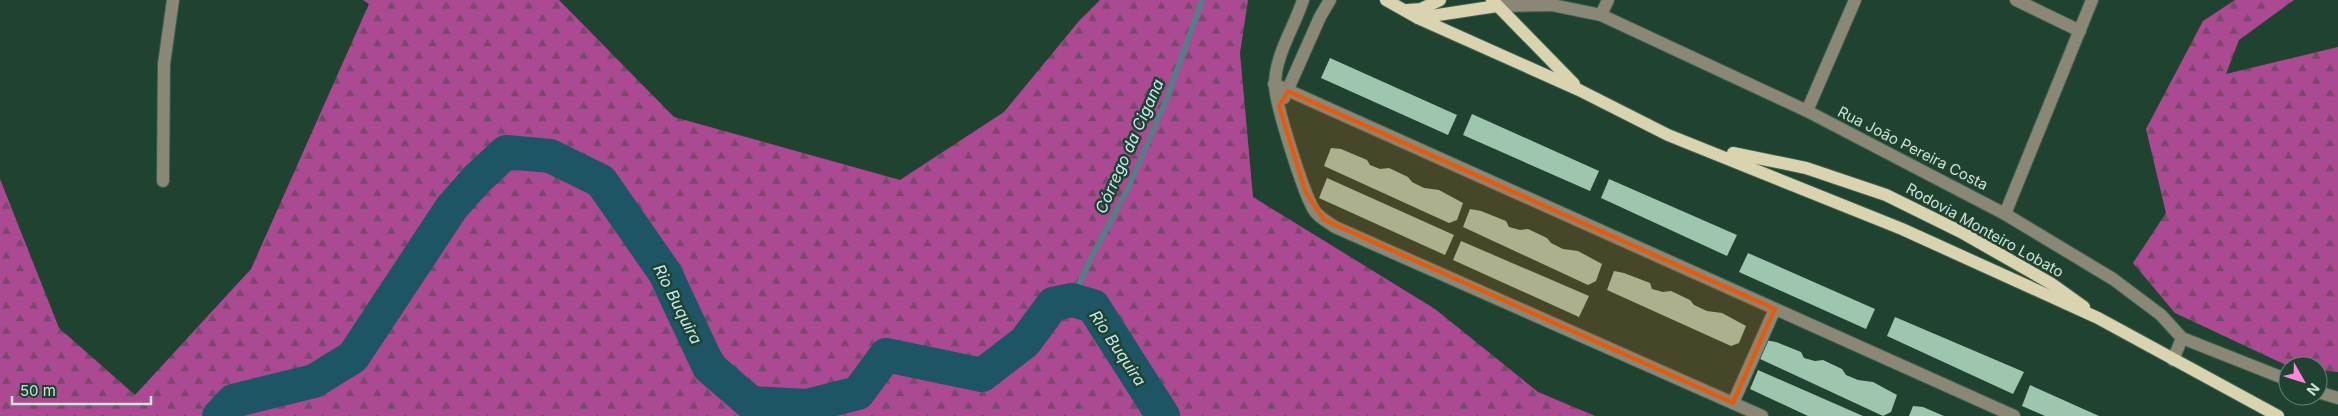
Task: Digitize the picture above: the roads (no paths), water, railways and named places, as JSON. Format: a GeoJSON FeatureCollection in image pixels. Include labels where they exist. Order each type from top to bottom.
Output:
{"type":"FeatureCollection","features":[{"type":"Feature","properties":{"kind":"main road","name":"Rodovia Monteiro Lobato"},"geometry":{"type":"LineString","coordinates":[[1386,0],[1418,18],[1579,90],[1643,123],[1902,229],[2098,318],[2278,416]]}},
{"type":"Feature","properties":{"kind":"main road"},"geometry":{"type":"LineString","coordinates":[[1403,10],[1421,9],[1440,0]]}},
{"type":"Feature","properties":{"kind":"main road","name":"Rodovia Monteiro Lobato"},"geometry":{"type":"LineString","coordinates":[[1495,3],[1579,90]]}},
{"type":"Feature","properties":{"kind":"main road"},"geometry":{"type":"LineString","coordinates":[[1418,18],[1495,3]]}},
{"type":"Feature","properties":{"kind":"main road","name":"Rodovia Monteiro Lobato"},"geometry":{"type":"LineString","coordinates":[[1703,148],[1806,168],[1886,195],[1961,232],[2052,284],[2098,318]]}},
{"type":"Feature","properties":{"kind":"street"},"geometry":{"type":"LineString","coordinates":[[163,181],[164,64],[173,0]]}},
{"type":"Feature","properties":{"kind":"street"},"geometry":{"type":"LineString","coordinates":[[1302,0],[1281,54],[1274,84],[1305,191],[1315,211],[1335,227],[1762,416]]}},
{"type":"Feature","properties":{"kind":"street"},"geometry":{"type":"LineString","coordinates":[[1279,106],[1288,91],[1320,17],[1330,0]]}},
{"type":"Feature","properties":{"kind":"street"},"geometry":{"type":"LineString","coordinates":[[1602,15],[1608,0]]}},
{"type":"Feature","properties":{"kind":"street"},"geometry":{"type":"LineString","coordinates":[[1807,111],[1856,0]]}},
{"type":"Feature","properties":{"kind":"street"},"geometry":{"type":"LineString","coordinates":[[2016,0],[2080,31]]}},
{"type":"Feature","properties":{"kind":"street"},"geometry":{"type":"LineString","coordinates":[[2005,214],[2092,0]]}},
{"type":"Feature","properties":{"kind":"street","name":"Rua João Pereira Costa"},"geometry":{"type":"LineString","coordinates":[[1495,3],[1552,5],[1602,15],[1807,111],[2005,214],[2136,294],[2182,338],[2278,376]]}},
{"type":"Feature","properties":{"kind":"street"},"geometry":{"type":"LineString","coordinates":[[1274,84],[2014,416]]}},
{"type":"Feature","properties":{"kind":"street"},"geometry":{"type":"LineString","coordinates":[[1733,402],[1775,309]]}},
{"type":"Feature","properties":{"kind":"street"},"geometry":{"type":"LineString","coordinates":[[2173,360],[2182,338]]}},
{"type":"Feature","properties":{"kind":"waterway","name":"Córrego da Cigana"},"geometry":{"type":"LineString","coordinates":[[1072,300],[1090,260],[1129,186],[1167,98],[1202,0]]}},
{"type":"Feature","properties":{"kind":"waterway","name":"Rio Buquira"},"geometry":{"type":"LineString","coordinates":[[219,416],[233,401],[314,381],[353,357],[452,207],[477,179],[506,152],[550,156],[601,181],[665,273],[709,367],[751,403],[807,406],[858,393],[886,355],[982,375],[1025,342],[1053,304],[1072,300],[1093,306],[1163,416]]}}]}
